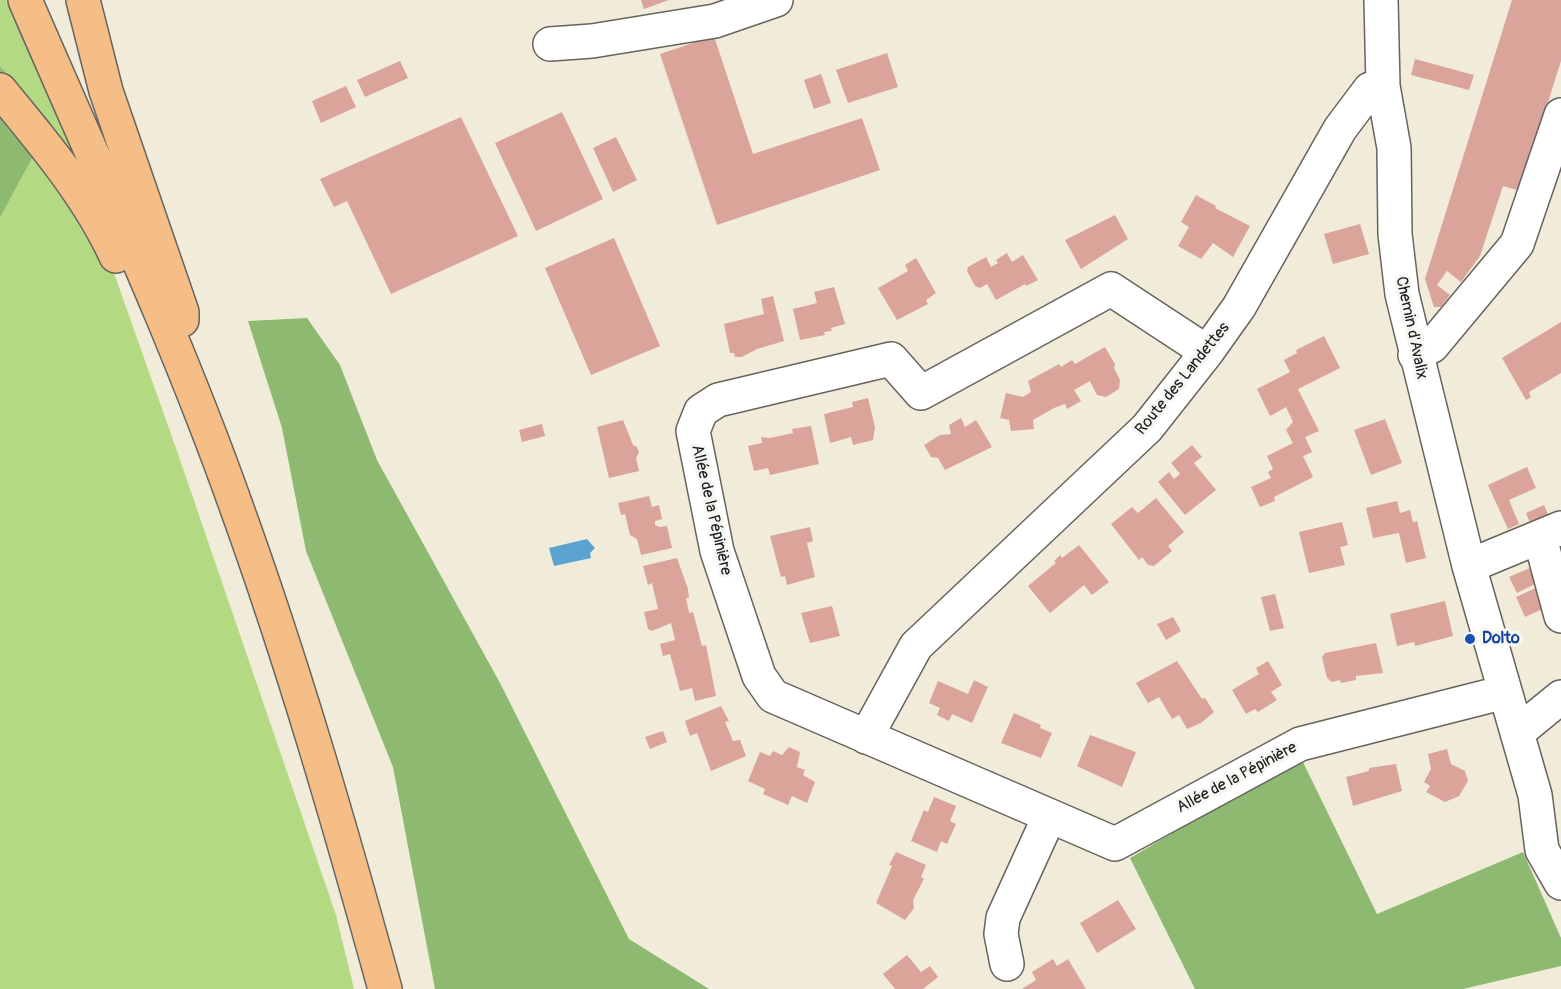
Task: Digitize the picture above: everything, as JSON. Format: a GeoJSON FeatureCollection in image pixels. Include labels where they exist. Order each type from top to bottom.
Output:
{"type":"FeatureCollection","features":[{"type":"Feature","properties":{"kind":"main road"},"geometry":{"type":"LineString","coordinates":[[25,0],[183,367],[235,502],[304,706],[385,989]]}},
{"type":"Feature","properties":{"kind":"main road"},"geometry":{"type":"LineString","coordinates":[[83,0],[106,91],[182,312],[183,367]]}},
{"type":"Feature","properties":{"kind":"main road"},"geometry":{"type":"LineString","coordinates":[[0,90],[48,150],[101,228],[147,326],[183,367]]}},
{"type":"Feature","properties":{"kind":"street"},"geometry":{"type":"LineString","coordinates":[[550,44],[592,41],[715,21],[776,0]]}},
{"type":"Feature","properties":{"kind":"street"},"geometry":{"type":"LineString","coordinates":[[1382,0],[1383,86]]}},
{"type":"Feature","properties":{"kind":"street","name":"Route des Landettes"},"geometry":{"type":"LineString","coordinates":[[866,736],[916,646],[1147,428],[1239,308],[1340,129],[1370,89],[1383,86]]}},
{"type":"Feature","properties":{"kind":"street","name":"Chemin d'Avalix"},"geometry":{"type":"LineString","coordinates":[[1383,86],[1394,148],[1395,234],[1402,294],[1415,355],[1469,566],[1535,795],[1542,850],[1561,884]]}},
{"type":"Feature","properties":{"kind":"street"},"geometry":{"type":"LineString","coordinates":[[1415,355],[1432,346],[1517,244],[1561,115]]}},
{"type":"Feature","properties":{"kind":"street","name":"Allée de la Pépinière"},"geometry":{"type":"LineString","coordinates":[[1207,352],[1111,289],[921,393],[891,359],[718,400],[701,411],[693,431],[717,551],[759,676],[773,696],[1115,844],[1300,744],[1505,692]]}},
{"type":"Feature","properties":{"kind":"street"},"geometry":{"type":"LineString","coordinates":[[1469,566],[1550,533],[1561,616]]}},
{"type":"Feature","properties":{"kind":"street"},"geometry":{"type":"LineString","coordinates":[[1517,733],[1561,697]]}},
{"type":"Feature","properties":{"kind":"street"},"geometry":{"type":"LineString","coordinates":[[1535,795],[1561,816]]}},
{"type":"Feature","properties":{"kind":"street"},"geometry":{"type":"LineString","coordinates":[[1007,964],[1001,934],[1003,918],[1049,817]]}},
{"type":"Feature","properties":{"kind":"green space"},"geometry":{"type":"Polygon","coordinates":[[[0,0],[6,0],[59,118],[177,451],[336,915],[354,989],[0,989],[0,218],[51,123],[0,66],[0,0]]]}},
{"type":"Feature","properties":{"kind":"green space"},"geometry":{"type":"Polygon","coordinates":[[[0,66],[51,123],[0,218],[0,66]]]}},
{"type":"Feature","properties":{"kind":"green space"},"geometry":{"type":"Polygon","coordinates":[[[307,318],[340,365],[377,460],[500,683],[629,939],[709,989],[435,989],[393,767],[306,551],[282,428],[248,321],[307,318]]]}},
{"type":"Feature","properties":{"kind":"green space"},"geometry":{"type":"Polygon","coordinates":[[[1301,758],[1377,914],[1523,852],[1561,938],[1561,966],[1463,989],[1195,989],[1130,858],[1301,758]]]}},
{"type":"Feature","properties":{"kind":"water"},"geometry":{"type":"Polygon","coordinates":[[[587,539],[595,548],[590,553],[591,558],[554,566],[549,548],[587,539]]]}},
{"type":"Feature","properties":{"kind":"building"},"geometry":{"type":"Polygon","coordinates":[[[641,0],[669,0],[644,9],[641,0]]]}},
{"type":"Feature","properties":{"kind":"building"},"geometry":{"type":"Polygon","coordinates":[[[1512,0],[1561,0],[1561,61],[1520,191],[1503,186],[1480,256],[1461,282],[1447,271],[1437,285],[1450,295],[1441,307],[1434,307],[1425,279],[1512,0]]]}},
{"type":"Feature","properties":{"kind":"building"},"geometry":{"type":"Polygon","coordinates":[[[714,36],[753,154],[862,118],[880,170],[717,225],[660,54],[714,36]]]}},
{"type":"Feature","properties":{"kind":"building"},"geometry":{"type":"Polygon","coordinates":[[[887,53],[898,87],[848,103],[836,70],[887,53]]]}},
{"type":"Feature","properties":{"kind":"building"},"geometry":{"type":"Polygon","coordinates":[[[1415,59],[1474,75],[1469,90],[1411,75],[1415,59]]]}},
{"type":"Feature","properties":{"kind":"building"},"geometry":{"type":"Polygon","coordinates":[[[400,61],[408,78],[365,97],[357,80],[400,61]]]}},
{"type":"Feature","properties":{"kind":"building"},"geometry":{"type":"Polygon","coordinates":[[[821,74],[831,103],[814,109],[804,80],[821,74]]]}},
{"type":"Feature","properties":{"kind":"building"},"geometry":{"type":"Polygon","coordinates":[[[346,86],[356,107],[321,123],[312,101],[346,86]]]}},
{"type":"Feature","properties":{"kind":"building"},"geometry":{"type":"Polygon","coordinates":[[[562,112],[603,199],[536,231],[495,143],[562,112]]]}},
{"type":"Feature","properties":{"kind":"building"},"geometry":{"type":"Polygon","coordinates":[[[461,117],[518,236],[391,294],[347,201],[334,207],[320,179],[461,117]]]}},
{"type":"Feature","properties":{"kind":"building"},"geometry":{"type":"Polygon","coordinates":[[[616,137],[637,180],[613,192],[593,148],[616,137]]]}},
{"type":"Feature","properties":{"kind":"building"},"geometry":{"type":"Polygon","coordinates":[[[1196,195],[1216,206],[1215,208],[1250,226],[1233,257],[1213,243],[1201,259],[1178,246],[1189,227],[1181,222],[1196,195]]]}},
{"type":"Feature","properties":{"kind":"building"},"geometry":{"type":"Polygon","coordinates":[[[1115,215],[1128,239],[1081,269],[1065,240],[1115,215]]]}},
{"type":"Feature","properties":{"kind":"building"},"geometry":{"type":"Polygon","coordinates":[[[1360,224],[1369,254],[1333,264],[1324,234],[1360,224]]]}},
{"type":"Feature","properties":{"kind":"building"},"geometry":{"type":"Polygon","coordinates":[[[614,238],[660,346],[591,375],[545,268],[614,238]]]}},
{"type":"Feature","properties":{"kind":"building"},"geometry":{"type":"Polygon","coordinates":[[[1007,253],[1012,262],[1023,255],[1038,280],[1026,286],[1025,284],[996,300],[987,284],[980,288],[975,286],[967,271],[968,267],[986,257],[991,267],[998,263],[996,260],[1007,253]]]}},
{"type":"Feature","properties":{"kind":"building"},"geometry":{"type":"Polygon","coordinates":[[[916,258],[936,293],[926,300],[928,304],[897,320],[878,288],[908,271],[905,265],[916,258]]]}},
{"type":"Feature","properties":{"kind":"building"},"geometry":{"type":"Polygon","coordinates":[[[834,287],[845,324],[831,328],[832,331],[824,332],[825,335],[800,340],[793,309],[817,303],[814,292],[834,287]]]}},
{"type":"Feature","properties":{"kind":"building"},"geometry":{"type":"Polygon","coordinates":[[[773,296],[784,341],[757,349],[742,357],[735,357],[734,353],[730,353],[724,324],[764,314],[761,299],[773,296]]]}},
{"type":"Feature","properties":{"kind":"building"},"geometry":{"type":"Polygon","coordinates":[[[1561,322],[1561,373],[1529,392],[1531,397],[1526,400],[1502,358],[1561,322]]]}},
{"type":"Feature","properties":{"kind":"building"},"geometry":{"type":"Polygon","coordinates":[[[1324,336],[1340,368],[1298,389],[1319,431],[1305,437],[1312,452],[1303,456],[1313,477],[1274,497],[1275,501],[1260,507],[1251,487],[1271,478],[1268,472],[1273,469],[1267,456],[1293,443],[1286,430],[1293,422],[1286,407],[1270,416],[1257,389],[1290,372],[1284,360],[1297,353],[1296,350],[1324,336]]]}},
{"type":"Feature","properties":{"kind":"building"},"geometry":{"type":"Polygon","coordinates":[[[1105,347],[1115,364],[1114,368],[1120,380],[1119,389],[1106,397],[1097,395],[1090,381],[1074,390],[1081,401],[1067,409],[1065,404],[1054,408],[1033,420],[1034,429],[1011,431],[1009,420],[1000,418],[1006,393],[1023,397],[1031,392],[1028,381],[1059,364],[1061,367],[1072,360],[1075,364],[1105,347]]]}},
{"type":"Feature","properties":{"kind":"building"},"geometry":{"type":"Polygon","coordinates":[[[868,398],[875,427],[873,440],[853,445],[851,437],[830,443],[824,414],[853,407],[852,402],[868,398]]]}},
{"type":"Feature","properties":{"kind":"building"},"geometry":{"type":"Polygon","coordinates":[[[961,418],[965,427],[976,420],[992,447],[945,470],[938,458],[931,457],[924,445],[940,435],[951,434],[949,425],[961,418]]]}},
{"type":"Feature","properties":{"kind":"building"},"geometry":{"type":"Polygon","coordinates":[[[1385,419],[1402,463],[1371,475],[1354,430],[1385,419]]]}},
{"type":"Feature","properties":{"kind":"building"},"geometry":{"type":"Polygon","coordinates":[[[623,420],[633,445],[637,447],[639,453],[636,458],[639,471],[609,478],[597,427],[623,420]]]}},
{"type":"Feature","properties":{"kind":"building"},"geometry":{"type":"Polygon","coordinates":[[[542,424],[545,436],[522,442],[519,430],[542,424]]]}},
{"type":"Feature","properties":{"kind":"building"},"geometry":{"type":"Polygon","coordinates":[[[811,426],[819,464],[770,475],[768,468],[754,471],[748,446],[762,443],[761,437],[770,438],[793,433],[792,429],[811,426]]]}},
{"type":"Feature","properties":{"kind":"building"},"geometry":{"type":"Polygon","coordinates":[[[1192,445],[1202,457],[1194,463],[1216,490],[1185,515],[1158,482],[1169,472],[1174,479],[1180,474],[1171,463],[1192,445]]]}},
{"type":"Feature","properties":{"kind":"building"},"geometry":{"type":"Polygon","coordinates":[[[1527,467],[1536,488],[1509,500],[1519,524],[1508,529],[1488,485],[1527,467]]]}},
{"type":"Feature","properties":{"kind":"building"},"geometry":{"type":"Polygon","coordinates":[[[649,496],[652,507],[659,505],[662,519],[655,521],[655,525],[667,526],[672,548],[641,555],[637,539],[630,535],[625,514],[621,515],[618,503],[649,496]]]}},
{"type":"Feature","properties":{"kind":"building"},"geometry":{"type":"Polygon","coordinates":[[[1156,498],[1184,532],[1168,546],[1172,551],[1154,566],[1148,565],[1142,557],[1139,560],[1111,524],[1132,507],[1138,513],[1156,498]]]}},
{"type":"Feature","properties":{"kind":"building"},"geometry":{"type":"Polygon","coordinates":[[[1397,501],[1400,513],[1410,510],[1413,522],[1417,521],[1426,558],[1406,563],[1399,533],[1373,538],[1366,508],[1397,501]]]}},
{"type":"Feature","properties":{"kind":"building"},"geometry":{"type":"Polygon","coordinates":[[[1544,505],[1552,524],[1534,533],[1526,513],[1544,505]]]}},
{"type":"Feature","properties":{"kind":"building"},"geometry":{"type":"Polygon","coordinates":[[[1342,522],[1348,545],[1340,547],[1345,565],[1309,573],[1299,532],[1342,522]]]}},
{"type":"Feature","properties":{"kind":"building"},"geometry":{"type":"Polygon","coordinates":[[[810,527],[813,541],[807,543],[815,577],[787,585],[785,576],[781,577],[770,536],[810,527]]]}},
{"type":"Feature","properties":{"kind":"building"},"geometry":{"type":"Polygon","coordinates":[[[1079,545],[1109,582],[1092,595],[1084,585],[1050,613],[1028,586],[1056,563],[1054,561],[1060,555],[1062,558],[1079,545]]]}},
{"type":"Feature","properties":{"kind":"building"},"geometry":{"type":"Polygon","coordinates":[[[677,558],[688,589],[689,598],[686,598],[689,613],[693,612],[702,646],[706,645],[716,696],[695,701],[692,688],[680,691],[670,654],[663,656],[660,644],[675,640],[671,623],[652,631],[648,629],[644,612],[658,609],[652,583],[648,585],[643,566],[677,558]]]}},
{"type":"Feature","properties":{"kind":"building"},"geometry":{"type":"Polygon","coordinates":[[[1532,567],[1539,582],[1517,593],[1509,577],[1532,567]]]}},
{"type":"Feature","properties":{"kind":"building"},"geometry":{"type":"Polygon","coordinates":[[[1538,587],[1547,607],[1525,617],[1516,597],[1538,587]]]}},
{"type":"Feature","properties":{"kind":"building"},"geometry":{"type":"Polygon","coordinates":[[[1275,594],[1284,628],[1270,631],[1261,597],[1275,594]]]}},
{"type":"Feature","properties":{"kind":"building"},"geometry":{"type":"Polygon","coordinates":[[[1445,601],[1453,636],[1415,646],[1414,642],[1397,646],[1390,614],[1445,601]]]}},
{"type":"Feature","properties":{"kind":"building"},"geometry":{"type":"Polygon","coordinates":[[[832,606],[840,636],[810,643],[801,613],[832,606]]]}},
{"type":"Feature","properties":{"kind":"building"},"geometry":{"type":"Polygon","coordinates":[[[1173,617],[1181,631],[1166,640],[1157,624],[1173,617]]]}},
{"type":"Feature","properties":{"kind":"building"},"geometry":{"type":"Polygon","coordinates":[[[1376,643],[1383,673],[1356,676],[1356,680],[1341,683],[1340,680],[1332,682],[1327,678],[1322,657],[1325,653],[1376,643]]]}},
{"type":"Feature","properties":{"kind":"building"},"geometry":{"type":"Polygon","coordinates":[[[1177,661],[1202,699],[1205,698],[1214,712],[1201,723],[1187,729],[1179,715],[1172,719],[1159,697],[1148,703],[1136,683],[1177,661]]]}},
{"type":"Feature","properties":{"kind":"building"},"geometry":{"type":"Polygon","coordinates":[[[1268,661],[1282,685],[1271,692],[1277,700],[1258,712],[1255,709],[1246,714],[1232,690],[1259,674],[1256,668],[1268,661]]]}},
{"type":"Feature","properties":{"kind":"building"},"geometry":{"type":"Polygon","coordinates":[[[974,680],[988,687],[972,723],[952,714],[949,721],[937,715],[940,708],[929,703],[938,681],[968,694],[974,680]]]}},
{"type":"Feature","properties":{"kind":"building"},"geometry":{"type":"Polygon","coordinates":[[[721,706],[729,721],[725,722],[733,741],[740,740],[746,756],[711,771],[697,733],[690,736],[685,721],[721,706]]]}},
{"type":"Feature","properties":{"kind":"building"},"geometry":{"type":"Polygon","coordinates":[[[1014,713],[1041,725],[1040,728],[1052,733],[1041,758],[1001,743],[1014,713]]]}},
{"type":"Feature","properties":{"kind":"building"},"geometry":{"type":"Polygon","coordinates":[[[663,731],[667,742],[650,749],[645,737],[663,731]]]}},
{"type":"Feature","properties":{"kind":"building"},"geometry":{"type":"Polygon","coordinates":[[[1090,735],[1136,752],[1122,787],[1077,766],[1090,735]]]}},
{"type":"Feature","properties":{"kind":"building"},"geometry":{"type":"Polygon","coordinates":[[[789,747],[800,752],[797,767],[805,770],[803,775],[815,782],[807,803],[792,796],[788,805],[763,794],[765,789],[748,781],[760,752],[770,756],[773,751],[782,755],[789,747]]]}},
{"type":"Feature","properties":{"kind":"building"},"geometry":{"type":"Polygon","coordinates":[[[1447,749],[1451,764],[1465,771],[1468,781],[1459,796],[1445,802],[1426,792],[1430,786],[1424,782],[1431,769],[1428,754],[1447,749]]]}},
{"type":"Feature","properties":{"kind":"building"},"geometry":{"type":"Polygon","coordinates":[[[1396,764],[1402,791],[1353,806],[1346,777],[1369,771],[1369,768],[1396,764]]]}},
{"type":"Feature","properties":{"kind":"building"},"geometry":{"type":"Polygon","coordinates":[[[934,797],[956,806],[950,821],[956,824],[947,844],[941,841],[937,852],[911,841],[924,810],[928,812],[934,797]]]}},
{"type":"Feature","properties":{"kind":"building"},"geometry":{"type":"Polygon","coordinates":[[[896,852],[926,865],[921,877],[924,879],[913,900],[914,908],[905,920],[876,903],[896,852]]]}},
{"type":"Feature","properties":{"kind":"building"},"geometry":{"type":"Polygon","coordinates":[[[1118,900],[1136,929],[1097,953],[1080,923],[1118,900]]]}},
{"type":"Feature","properties":{"kind":"building"},"geometry":{"type":"Polygon","coordinates":[[[907,955],[921,972],[930,966],[938,977],[923,989],[895,989],[883,974],[907,955]]]}},
{"type":"Feature","properties":{"kind":"building"},"geometry":{"type":"Polygon","coordinates":[[[1053,959],[1057,966],[1068,959],[1086,989],[1022,989],[1036,980],[1032,972],[1053,959]]]}},
{"type":"Feature","properties":{"kind":"place","name":"Dolto"},"geometry":{"type":"Point","coordinates":[1470,639]}}]}
